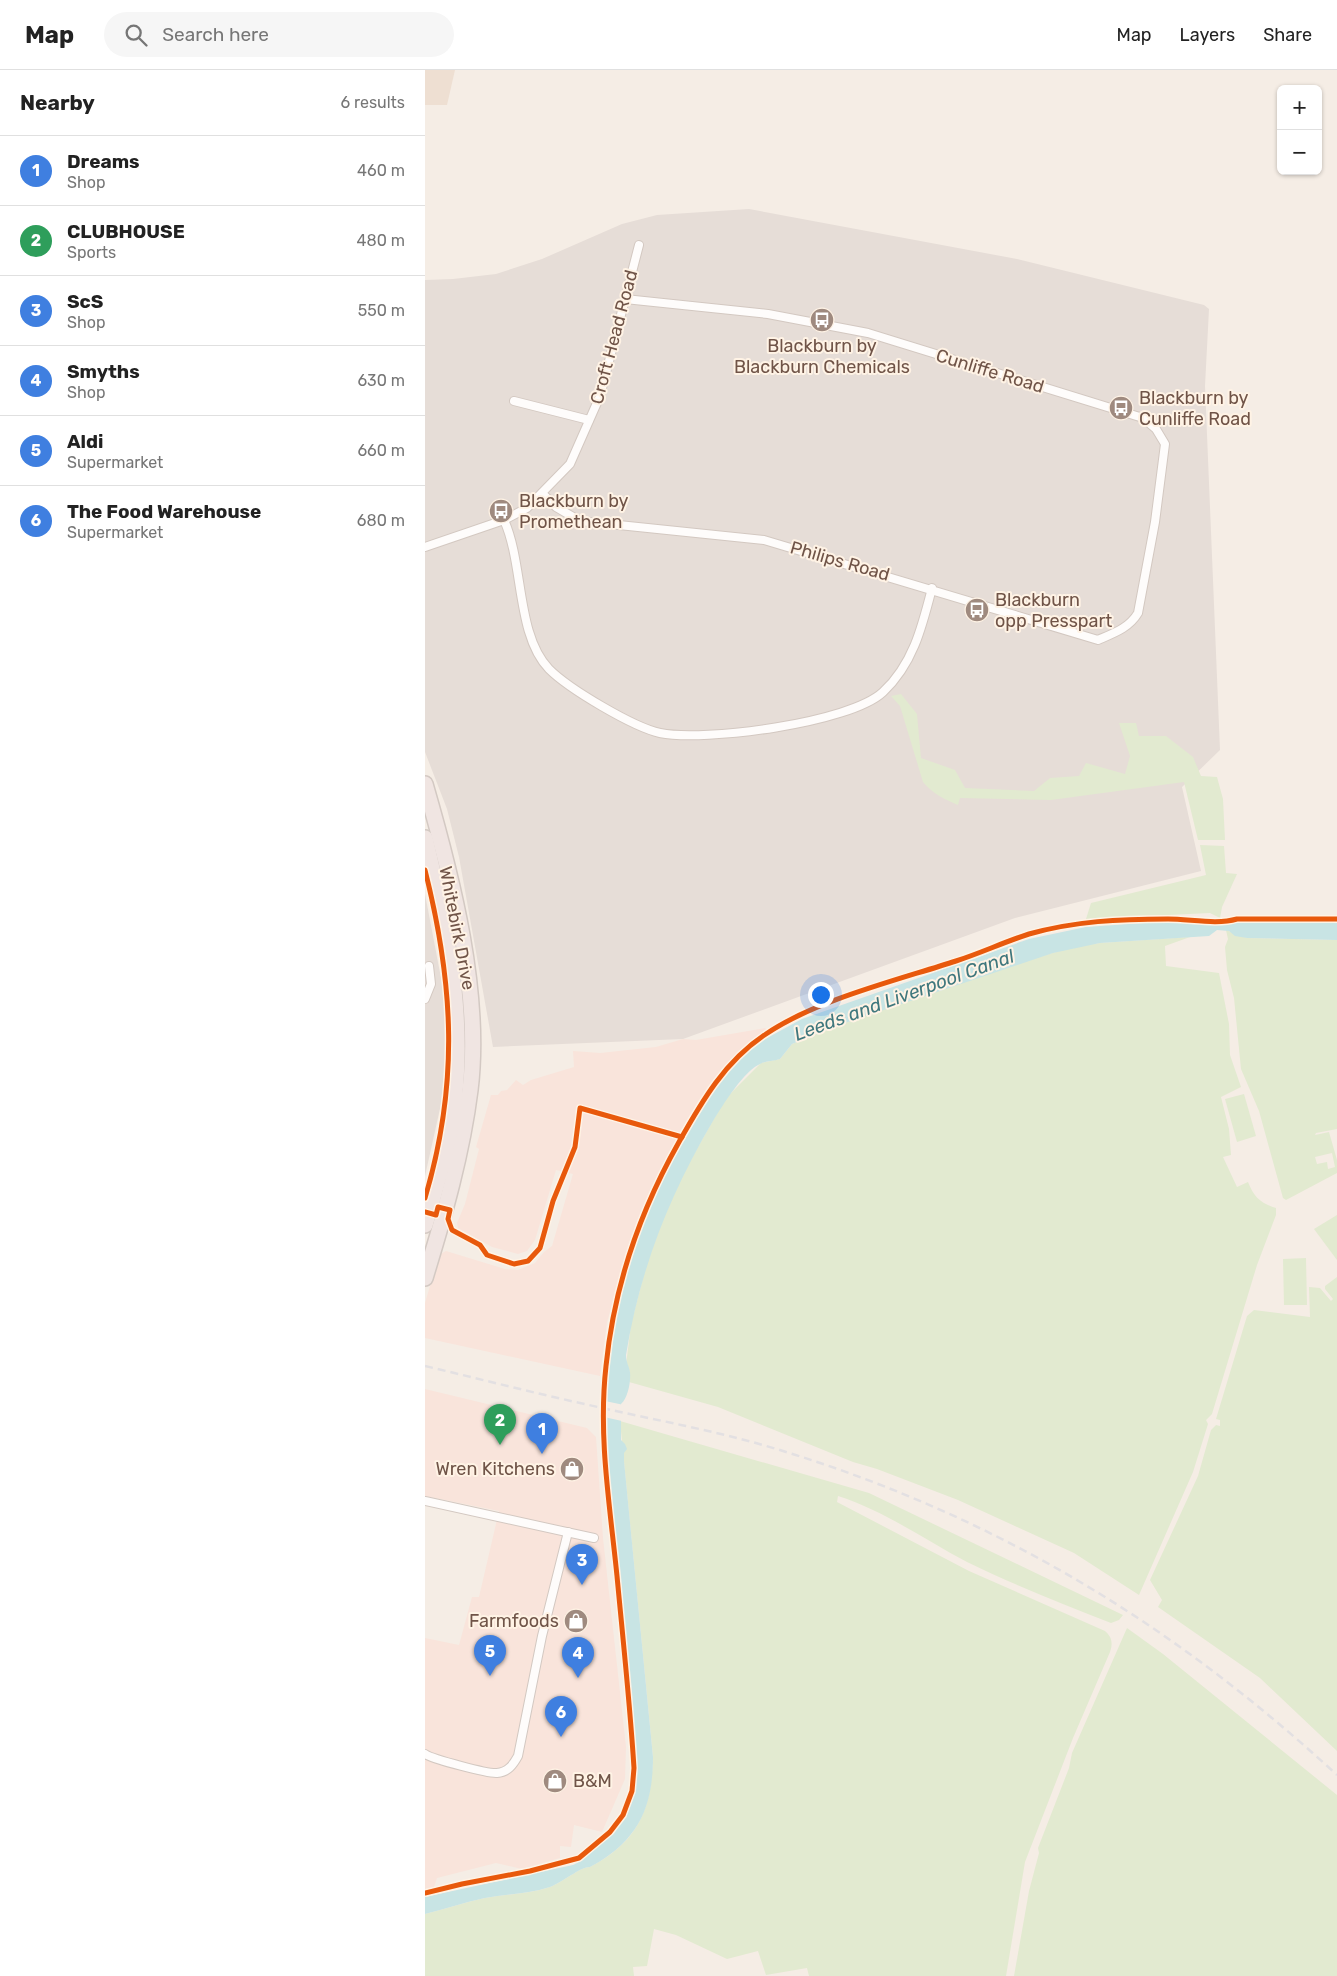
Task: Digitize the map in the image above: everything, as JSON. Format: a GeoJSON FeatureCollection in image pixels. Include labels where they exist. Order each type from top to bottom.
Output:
{"type":"FeatureCollection","features":[{"type":"Feature","properties":{"kind":"highway","name":"Whitebirk Drive"},"geometry":{"type":"LineString","coordinates":[[425,784],[464,949],[471,1004],[472,1050],[471,1088],[463,1138],[425,1278]]}},
{"type":"Feature","properties":{"kind":"highway","name":"Whitebirk Drive"},"geometry":{"type":"LineString","coordinates":[[425,838],[450,950],[457,1000],[457,1081],[447,1145],[425,1225]]}},
{"type":"Feature","properties":{"kind":"street","name":"Croft Head Road"},"geometry":{"type":"LineString","coordinates":[[425,546],[504,520],[527,508],[570,464],[600,396],[639,245]]}},
{"type":"Feature","properties":{"kind":"street","name":"Cunliffe Road"},"geometry":{"type":"LineString","coordinates":[[625,299],[768,314],[868,333],[1135,416],[1151,423],[1165,444],[1155,522],[1140,605],[1134,619]]}},
{"type":"Feature","properties":{"kind":"street"},"geometry":{"type":"LineString","coordinates":[[514,401],[589,420]]}},
{"type":"Feature","properties":{"kind":"street","name":"Philips Road"},"geometry":{"type":"LineString","coordinates":[[542,493],[570,517],[591,524],[764,540],[932,588],[1098,640],[1121,630],[1134,619]]}},
{"type":"Feature","properties":{"kind":"street"},"geometry":{"type":"LineString","coordinates":[[504,520],[511,535],[529,635],[541,659],[561,680],[616,714],[661,733],[725,735],[834,716],[870,702],[894,682],[909,662],[922,628],[932,588]]}},
{"type":"Feature","properties":{"kind":"street"},"geometry":{"type":"LineString","coordinates":[[425,999],[431,984],[429,966]]}},
{"type":"Feature","properties":{"kind":"street"},"geometry":{"type":"LineString","coordinates":[[425,1500],[593,1538]]}},
{"type":"Feature","properties":{"kind":"street"},"geometry":{"type":"LineString","coordinates":[[425,1754],[438,1760],[495,1774],[505,1771],[514,1764],[522,1737],[542,1636],[568,1532]]}},
{"type":"Feature","properties":{"kind":"shaded area"},"geometry":{"type":"Polygon","coordinates":[[[425,70],[455,70],[447,105],[425,105],[425,70]]]}},
{"type":"Feature","properties":{"kind":"shaded area"},"geometry":{"type":"Polygon","coordinates":[[[749,209],[1017,259],[1204,305],[1209,309],[1205,386],[1220,750],[1182,787],[1201,871],[1015,918],[683,1039],[493,1047],[459,857],[447,809],[425,752],[425,280],[496,274],[542,259],[622,224],[657,215],[749,209]]]}},
{"type":"Feature","properties":{"kind":"shaded area"},"geometry":{"type":"Polygon","coordinates":[[[425,894],[445,999],[445,1086],[425,1176],[425,894]]]}},
{"type":"Feature","properties":{"kind":"shaded area"},"geometry":{"type":"Polygon","coordinates":[[[765,1028],[767,1030],[734,1057],[711,1085],[682,1134],[589,1108],[588,1112],[679,1138],[657,1180],[625,1261],[607,1322],[600,1376],[425,1338],[425,1303],[439,1255],[446,1251],[505,1269],[518,1270],[535,1263],[552,1246],[573,1174],[556,1170],[535,1240],[527,1251],[518,1254],[492,1247],[458,1228],[457,1223],[465,1204],[479,1149],[476,1147],[491,1095],[498,1095],[501,1091],[507,1090],[516,1080],[523,1085],[531,1080],[574,1067],[573,1051],[600,1053],[656,1047],[683,1039],[696,1040],[765,1028]]]}},
{"type":"Feature","properties":{"kind":"shaded area"},"geometry":{"type":"Polygon","coordinates":[[[425,1389],[587,1428],[596,1437],[603,1538],[626,1747],[625,1779],[602,1832],[574,1825],[571,1847],[560,1846],[560,1858],[522,1869],[496,1863],[437,1878],[434,1887],[425,1889],[425,1638],[459,1645],[472,1597],[479,1597],[499,1511],[425,1496],[425,1389]]]}},
{"type":"Feature","properties":{"kind":"green space"},"geometry":{"type":"Polygon","coordinates":[[[901,694],[917,714],[921,758],[955,770],[965,788],[1034,791],[1050,778],[1079,776],[1086,763],[1125,774],[1130,756],[1119,723],[1136,723],[1139,736],[1166,736],[1193,757],[1201,776],[1217,777],[1223,799],[1225,840],[1198,840],[1184,782],[1051,800],[960,798],[958,805],[953,803],[935,793],[923,782],[900,706],[891,696],[901,694]]]}},
{"type":"Feature","properties":{"kind":"green space"},"geometry":{"type":"Polygon","coordinates":[[[1200,845],[1224,846],[1226,873],[1237,874],[1222,907],[1220,918],[1210,913],[1086,919],[1091,903],[1206,875],[1200,845]]]}},
{"type":"Feature","properties":{"kind":"green space"},"geometry":{"type":"Polygon","coordinates":[[[1226,930],[1247,938],[1337,940],[1337,1129],[1316,1133],[1315,1135],[1329,1132],[1337,1160],[1337,1173],[1286,1200],[1283,1198],[1259,1111],[1241,1069],[1234,998],[1227,970],[1225,947],[1228,939],[1226,930]],[[1332,1153],[1315,1157],[1317,1164],[1327,1162],[1328,1169],[1335,1167],[1332,1153]]]}},
{"type":"Feature","properties":{"kind":"green space"},"geometry":{"type":"Polygon","coordinates":[[[1190,937],[1165,946],[1166,966],[1219,973],[1229,1024],[1230,1055],[1241,1087],[1221,1097],[1229,1129],[1231,1155],[1223,1157],[1237,1187],[1248,1182],[1258,1199],[1276,1208],[1276,1215],[1257,1265],[1212,1414],[1206,1420],[1208,1424],[1193,1472],[1139,1595],[1074,1553],[958,1500],[877,1469],[853,1462],[718,1407],[629,1382],[630,1372],[626,1365],[631,1324],[648,1259],[670,1201],[725,1099],[761,1063],[780,1059],[792,1044],[836,1026],[1023,961],[1078,946],[1190,937]]]}},
{"type":"Feature","properties":{"kind":"green space"},"geometry":{"type":"Polygon","coordinates":[[[1244,1094],[1256,1136],[1237,1142],[1225,1099],[1244,1094]]]}},
{"type":"Feature","properties":{"kind":"green space"},"geometry":{"type":"Polygon","coordinates":[[[1337,1215],[1337,1260],[1314,1229],[1337,1215]]]}},
{"type":"Feature","properties":{"kind":"green space"},"geometry":{"type":"Polygon","coordinates":[[[1306,1258],[1307,1305],[1284,1305],[1283,1259],[1306,1258]]]}},
{"type":"Feature","properties":{"kind":"green space"},"geometry":{"type":"Polygon","coordinates":[[[1337,1277],[1337,1751],[1260,1678],[1158,1607],[1162,1600],[1150,1580],[1198,1476],[1211,1430],[1216,1425],[1220,1426],[1220,1420],[1216,1419],[1247,1316],[1254,1310],[1310,1317],[1309,1287],[1320,1288],[1331,1301],[1333,1299],[1325,1289],[1325,1286],[1337,1277]]]}},
{"type":"Feature","properties":{"kind":"green space"},"geometry":{"type":"Polygon","coordinates":[[[620,1421],[869,1493],[1123,1615],[1119,1620],[1111,1623],[1003,1579],[967,1562],[871,1509],[838,1496],[837,1502],[969,1571],[1105,1631],[1112,1643],[1025,1862],[1006,1976],[809,1976],[807,1968],[766,1975],[758,1951],[727,1959],[676,1935],[654,1929],[647,1966],[633,1967],[634,1976],[425,1976],[425,1914],[477,1900],[534,1891],[555,1885],[607,1857],[620,1846],[631,1835],[645,1808],[652,1776],[653,1757],[620,1421]]]}},
{"type":"Feature","properties":{"kind":"green space"},"geometry":{"type":"Polygon","coordinates":[[[1127,1628],[1163,1654],[1337,1795],[1337,1976],[1014,1976],[1029,1891],[1039,1853],[1038,1848],[1069,1768],[1072,1753],[1127,1628]]]}},
{"type":"Feature","properties":{"kind":"water","name":"Leeds and Liverpool Canal"},"geometry":{"type":"Polygon","coordinates":[[[1239,920],[1337,921],[1337,940],[1247,938],[1235,936],[1229,931],[1217,930],[1209,936],[1100,943],[1053,953],[836,1026],[792,1044],[780,1059],[762,1063],[741,1080],[728,1097],[697,1149],[670,1205],[658,1234],[639,1293],[626,1355],[630,1380],[629,1389],[621,1404],[621,1440],[627,1449],[624,1453],[624,1461],[653,1757],[650,1793],[645,1808],[631,1835],[620,1847],[590,1867],[582,1869],[555,1885],[534,1891],[477,1900],[425,1914],[425,1897],[573,1865],[583,1860],[586,1854],[612,1831],[628,1806],[634,1777],[634,1742],[605,1439],[608,1365],[613,1324],[623,1280],[652,1200],[663,1175],[721,1077],[732,1064],[754,1045],[802,1019],[1029,939],[1086,927],[1172,921],[1207,921],[1217,925],[1227,925],[1239,920]]]}},
{"type":"Feature","properties":{"kind":"pier"},"geometry":{"type":"Polygon","coordinates":[[[605,1401],[624,1405],[622,1421],[604,1417],[605,1401]]]}},
{"type":"Feature","properties":{"kind":"railway"},"geometry":{"type":"LineString","coordinates":[[425,1366],[759,1444],[862,1478],[937,1508],[1009,1543],[1079,1581],[1146,1624],[1211,1670],[1275,1720],[1337,1775]]}},
{"type":"Feature","properties":{"kind":"cycle path"},"geometry":{"type":"LineString","coordinates":[[425,870],[442,954],[449,1034],[448,1074],[443,1115],[436,1156],[425,1198]]}},
{"type":"Feature","properties":{"kind":"cycle path"},"geometry":{"type":"LineString","coordinates":[[425,1893],[530,1871],[579,1858],[610,1832],[623,1815],[632,1791],[634,1768],[631,1720],[604,1445],[604,1393],[610,1337],[622,1279],[652,1195],[679,1142],[706,1097],[738,1056],[766,1034],[786,1022],[833,1001],[974,955],[1029,934],[1063,926],[1098,922],[1168,919],[1212,922],[1237,919],[1337,919]]}},
{"type":"Feature","properties":{"kind":"cycle path"},"geometry":{"type":"LineString","coordinates":[[425,1212],[436,1215],[438,1207],[450,1210],[448,1219],[452,1230],[480,1245],[487,1255],[514,1264],[528,1261],[540,1248],[553,1201],[575,1147],[580,1108],[682,1137]]}},
{"type":"Feature","properties":{"kind":"place","name":"Blackburn by Blackburn Chemicals"},"geometry":{"type":"Point","coordinates":[822,320]}},
{"type":"Feature","properties":{"kind":"place","name":"Blackburn by Cunliffe Road"},"geometry":{"type":"Point","coordinates":[1121,408]}},
{"type":"Feature","properties":{"kind":"place","name":"Blackburn by Promethean"},"geometry":{"type":"Point","coordinates":[501,511]}},
{"type":"Feature","properties":{"kind":"place","name":"Blackburn opp Presspart"},"geometry":{"type":"Point","coordinates":[977,610]}},
{"type":"Feature","properties":{"kind":"place","name":"CLUBHOUSE"},"geometry":{"type":"Point","coordinates":[500,1445]}},
{"type":"Feature","properties":{"kind":"place","name":"Dreams"},"geometry":{"type":"Point","coordinates":[542,1454]}},
{"type":"Feature","properties":{"kind":"place","name":"Wren Kitchens"},"geometry":{"type":"Point","coordinates":[572,1469]}},
{"type":"Feature","properties":{"kind":"place","name":"ScS"},"geometry":{"type":"Point","coordinates":[582,1585]}},
{"type":"Feature","properties":{"kind":"place","name":"Farmfoods"},"geometry":{"type":"Point","coordinates":[576,1621]}},
{"type":"Feature","properties":{"kind":"place","name":"Aldi"},"geometry":{"type":"Point","coordinates":[490,1676]}},
{"type":"Feature","properties":{"kind":"place","name":"Smyths"},"geometry":{"type":"Point","coordinates":[578,1678]}},
{"type":"Feature","properties":{"kind":"place","name":"The Food Warehouse"},"geometry":{"type":"Point","coordinates":[561,1737]}},
{"type":"Feature","properties":{"kind":"place","name":"B&M"},"geometry":{"type":"Point","coordinates":[555,1781]}}]}
